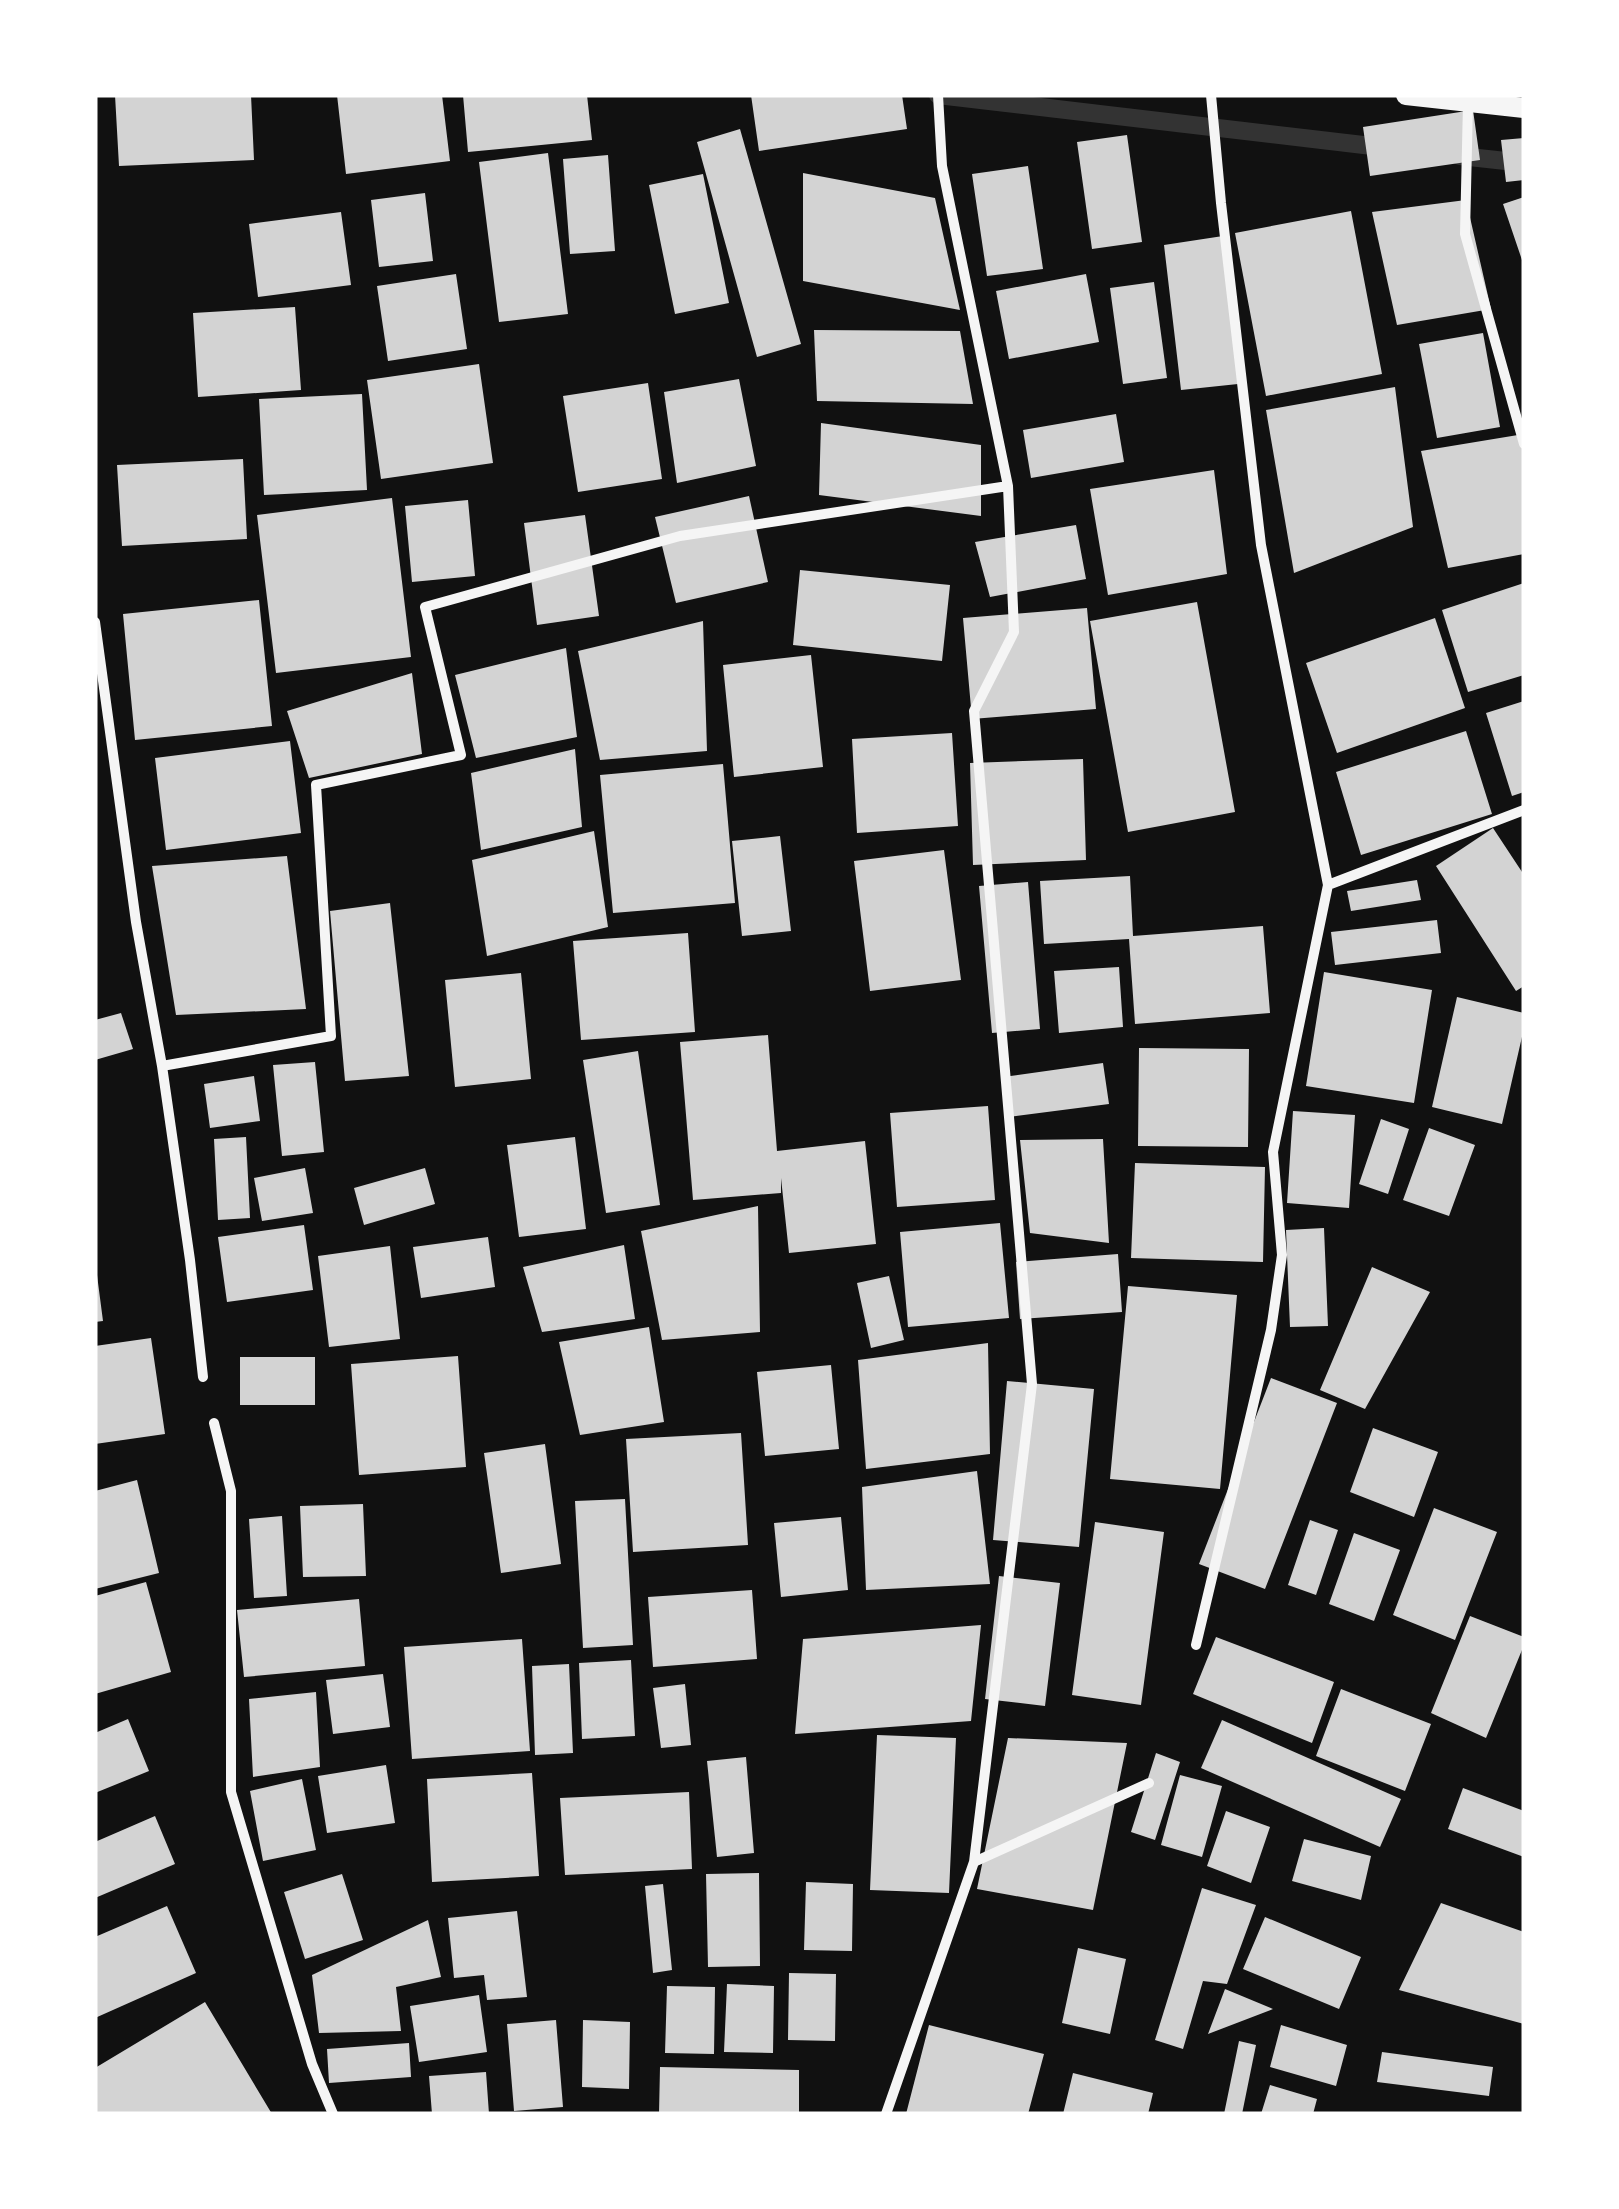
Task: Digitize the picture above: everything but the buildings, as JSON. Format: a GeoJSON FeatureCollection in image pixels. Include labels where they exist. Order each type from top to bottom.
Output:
{"type":"FeatureCollection","features":[{"type":"Feature","properties":{"kind":"main road"},"geometry":{"type":"LineString","coordinates":[[1406,95],[1524,108]]}},
{"type":"Feature","properties":{"kind":"street"},"geometry":{"type":"LineString","coordinates":[[886,2114],[974,1862],[1032,1384],[974,711],[1014,632],[1008,486],[942,166],[938,95]]}},
{"type":"Feature","properties":{"kind":"street"},"geometry":{"type":"LineString","coordinates":[[1196,1645],[1271,1330],[1282,1256],[1273,1152],[1328,885],[1261,546],[1220,203],[1212,95]]}},
{"type":"Feature","properties":{"kind":"street"},"geometry":{"type":"LineString","coordinates":[[1468,103],[1465,234],[1524,444]]}},
{"type":"Feature","properties":{"kind":"street"},"geometry":{"type":"LineString","coordinates":[[162,1066],[330,1036],[316,785],[461,755],[425,606],[680,536],[1008,486]]}},
{"type":"Feature","properties":{"kind":"street"},"geometry":{"type":"LineString","coordinates":[[95,622],[136,922],[190,1260],[203,1377]]}},
{"type":"Feature","properties":{"kind":"street"},"geometry":{"type":"LineString","coordinates":[[1328,885],[1524,810]]}},
{"type":"Feature","properties":{"kind":"street"},"geometry":{"type":"LineString","coordinates":[[214,1423],[232,1490],[231,1792],[312,2064],[334,2114]]}},
{"type":"Feature","properties":{"kind":"street"},"geometry":{"type":"LineString","coordinates":[[974,1862],[1149,1782]]}},
{"type":"Feature","properties":{"kind":"waterway"},"geometry":{"type":"LineString","coordinates":[[938,95],[1389,148]]}},
{"type":"Feature","properties":{"kind":"waterway"},"geometry":{"type":"LineString","coordinates":[[1460,156],[1524,163]]}}]}
